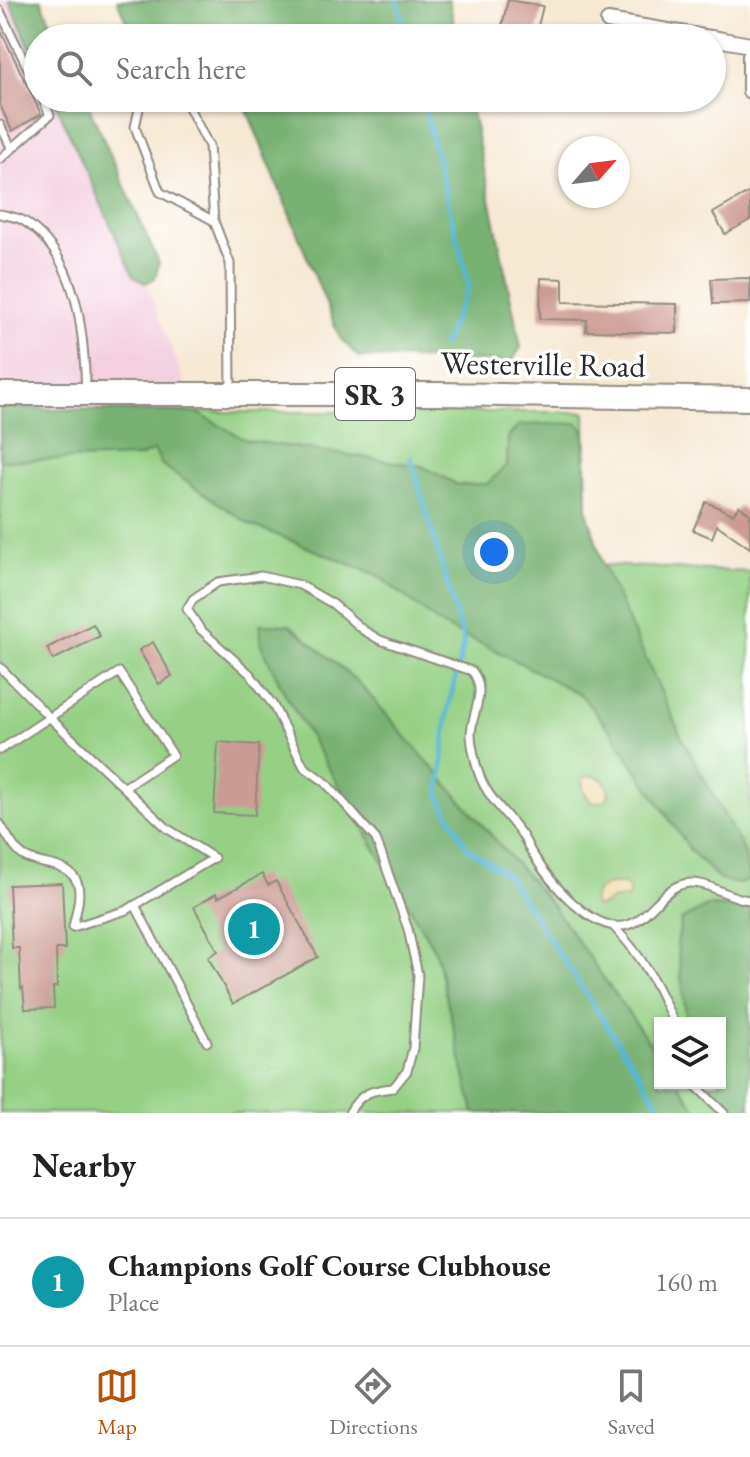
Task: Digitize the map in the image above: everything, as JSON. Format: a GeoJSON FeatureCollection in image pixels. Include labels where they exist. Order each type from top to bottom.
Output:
{"type":"FeatureCollection","features":[{"type":"Feature","properties":{"kind":"main road","name":"Westerville Road"},"geometry":{"type":"LineString","coordinates":[[0,394],[439,394],[750,399]]}},
{"type":"Feature","properties":{"kind":"street"},"geometry":{"type":"LineString","coordinates":[[608,21],[626,24]]}},
{"type":"Feature","properties":{"kind":"street"},"geometry":{"type":"LineString","coordinates":[[726,41],[750,45]]}},
{"type":"Feature","properties":{"kind":"street"},"geometry":{"type":"LineString","coordinates":[[750,56],[750,91]]}},
{"type":"Feature","properties":{"kind":"lane"},"geometry":{"type":"LineString","coordinates":[[0,11],[24,60]]}},
{"type":"Feature","properties":{"kind":"lane"},"geometry":{"type":"LineString","coordinates":[[0,159],[50,115],[49,112]]}},
{"type":"Feature","properties":{"kind":"lane"},"geometry":{"type":"LineString","coordinates":[[138,112],[135,127],[160,192],[214,221]]}},
{"type":"Feature","properties":{"kind":"lane"},"geometry":{"type":"LineString","coordinates":[[191,112],[209,146],[214,221],[230,263],[231,393]]}},
{"type":"Feature","properties":{"kind":"lane"},"geometry":{"type":"LineString","coordinates":[[0,125],[12,149]]}},
{"type":"Feature","properties":{"kind":"lane"},"geometry":{"type":"LineString","coordinates":[[0,214],[22,220],[39,235],[57,257],[69,280],[77,306],[84,351],[86,394]]}},
{"type":"Feature","properties":{"kind":"lane"},"geometry":{"type":"LineString","coordinates":[[349,1113],[361,1095],[372,1090],[393,1088],[407,1071],[413,1048],[418,975],[408,929],[376,839],[334,791],[304,767],[273,705],[250,674],[200,629],[187,609],[193,599],[218,582],[261,576],[300,585],[333,604],[380,640],[468,668],[479,679],[481,692],[471,736],[479,777],[494,803],[523,836],[535,858],[570,900],[595,922],[619,927],[636,922],[677,885],[692,882],[750,900]]}},
{"type":"Feature","properties":{"kind":"lane"},"geometry":{"type":"LineString","coordinates":[[0,667],[168,829],[214,858],[135,905],[73,927],[79,896],[78,881],[65,869],[20,854],[0,824]]}},
{"type":"Feature","properties":{"kind":"lane"},"geometry":{"type":"LineString","coordinates":[[0,750],[119,672],[173,755],[125,787]]}},
{"type":"Feature","properties":{"kind":"lane"},"geometry":{"type":"LineString","coordinates":[[135,905],[207,1042]]}},
{"type":"Feature","properties":{"kind":"lane"},"geometry":{"type":"LineString","coordinates":[[612,926],[632,946],[654,977],[671,1017]]}},
{"type":"Feature","properties":{"kind":"lane"},"geometry":{"type":"LineString","coordinates":[[699,1089],[724,1113]]}},
{"type":"Feature","properties":{"kind":"shaded area"},"geometry":{"type":"Polygon","coordinates":[[[0,0],[9,0],[24,34],[24,112],[59,112],[134,276],[146,283],[196,412],[0,408],[0,0]]]}},
{"type":"Feature","properties":{"kind":"green space"},"geometry":{"type":"Polygon","coordinates":[[[9,0],[41,0],[52,24],[24,24],[24,34],[9,0]]]}},
{"type":"Feature","properties":{"kind":"green space"},"geometry":{"type":"Polygon","coordinates":[[[117,0],[449,0],[454,24],[127,24],[117,0]]]}},
{"type":"Feature","properties":{"kind":"green space"},"geometry":{"type":"Polygon","coordinates":[[[59,112],[91,112],[159,263],[155,278],[146,283],[134,277],[59,112]]]}},
{"type":"Feature","properties":{"kind":"green space"},"geometry":{"type":"Polygon","coordinates":[[[248,112],[472,112],[521,347],[512,362],[358,357],[340,338],[248,112]]]}},
{"type":"Feature","properties":{"kind":"green space"},"geometry":{"type":"Polygon","coordinates":[[[0,408],[196,412],[585,412],[587,511],[603,565],[750,572],[750,1113],[0,1113],[0,408]]]}},
{"type":"Feature","properties":{"kind":"green space"},"geometry":{"type":"Polygon","coordinates":[[[0,408],[196,412],[246,440],[422,466],[458,485],[487,484],[507,465],[508,437],[519,425],[578,423],[584,431],[587,511],[603,565],[683,740],[745,853],[749,880],[739,884],[720,880],[690,850],[611,731],[581,695],[441,625],[377,575],[249,524],[162,465],[154,450],[140,457],[0,461],[0,408]]]}},
{"type":"Feature","properties":{"kind":"green space"},"geometry":{"type":"Polygon","coordinates":[[[260,624],[290,625],[359,683],[553,906],[654,1049],[654,1089],[682,1089],[699,1113],[474,1113],[435,951],[284,692],[261,645],[260,624]]]}},
{"type":"Feature","properties":{"kind":"green space"},"geometry":{"type":"Polygon","coordinates":[[[707,906],[750,908],[750,1113],[725,1113],[712,1089],[726,1089],[726,1017],[686,1017],[677,944],[681,920],[707,906]]]}},
{"type":"Feature","properties":{"kind":"sand"},"geometry":{"type":"Polygon","coordinates":[[[596,776],[605,783],[609,796],[604,801],[593,803],[586,795],[583,778],[596,776]]]}},
{"type":"Feature","properties":{"kind":"sand"},"geometry":{"type":"Polygon","coordinates":[[[623,884],[630,890],[628,898],[614,899],[599,907],[593,904],[596,893],[602,887],[623,884]]]}},
{"type":"Feature","properties":{"kind":"building"},"geometry":{"type":"Polygon","coordinates":[[[508,0],[543,6],[538,24],[502,24],[508,0]]]}},
{"type":"Feature","properties":{"kind":"building"},"geometry":{"type":"Polygon","coordinates":[[[0,29],[24,79],[24,112],[41,114],[12,131],[0,105],[0,29]]]}},
{"type":"Feature","properties":{"kind":"building"},"geometry":{"type":"Polygon","coordinates":[[[750,192],[750,220],[725,234],[713,213],[750,192]]]}},
{"type":"Feature","properties":{"kind":"building"},"geometry":{"type":"Polygon","coordinates":[[[541,278],[563,279],[563,302],[677,304],[677,333],[586,331],[587,320],[540,319],[541,278]]]}},
{"type":"Feature","properties":{"kind":"building"},"geometry":{"type":"Polygon","coordinates":[[[750,278],[750,303],[713,304],[711,279],[750,278]]]}},
{"type":"Feature","properties":{"kind":"building"},"geometry":{"type":"Polygon","coordinates":[[[706,502],[733,514],[739,506],[750,514],[750,548],[717,525],[712,538],[693,530],[706,502]]]}},
{"type":"Feature","properties":{"kind":"building"},"geometry":{"type":"Polygon","coordinates":[[[93,624],[100,636],[53,660],[47,648],[93,624]]]}},
{"type":"Feature","properties":{"kind":"building"},"geometry":{"type":"Polygon","coordinates":[[[153,642],[172,676],[159,684],[139,650],[153,642]]]}},
{"type":"Feature","properties":{"kind":"building"},"geometry":{"type":"Polygon","coordinates":[[[218,742],[259,745],[255,815],[214,813],[218,742]]]}},
{"type":"Feature","properties":{"kind":"building"},"geometry":{"type":"Polygon","coordinates":[[[262,874],[268,885],[276,881],[318,957],[233,1004],[208,957],[218,951],[194,907],[262,874]]]}},
{"type":"Feature","properties":{"kind":"building"},"geometry":{"type":"Polygon","coordinates":[[[62,883],[65,949],[56,949],[54,1008],[25,1009],[19,948],[12,948],[9,885],[62,883]]]}},
{"type":"Feature","properties":{"kind":"waterway"},"geometry":{"type":"LineString","coordinates":[[397,0],[403,24]]}},
{"type":"Feature","properties":{"kind":"waterway"},"geometry":{"type":"LineString","coordinates":[[426,112],[469,286],[443,345]]}},
{"type":"Feature","properties":{"kind":"waterway"},"geometry":{"type":"LineString","coordinates":[[411,458],[464,642],[448,709],[439,796],[468,849],[507,875],[665,1113]]}},
{"type":"Feature","properties":{"kind":"place","name":"Champions Golf Course Clubhouse"},"geometry":{"type":"Point","coordinates":[254,929]}}]}
